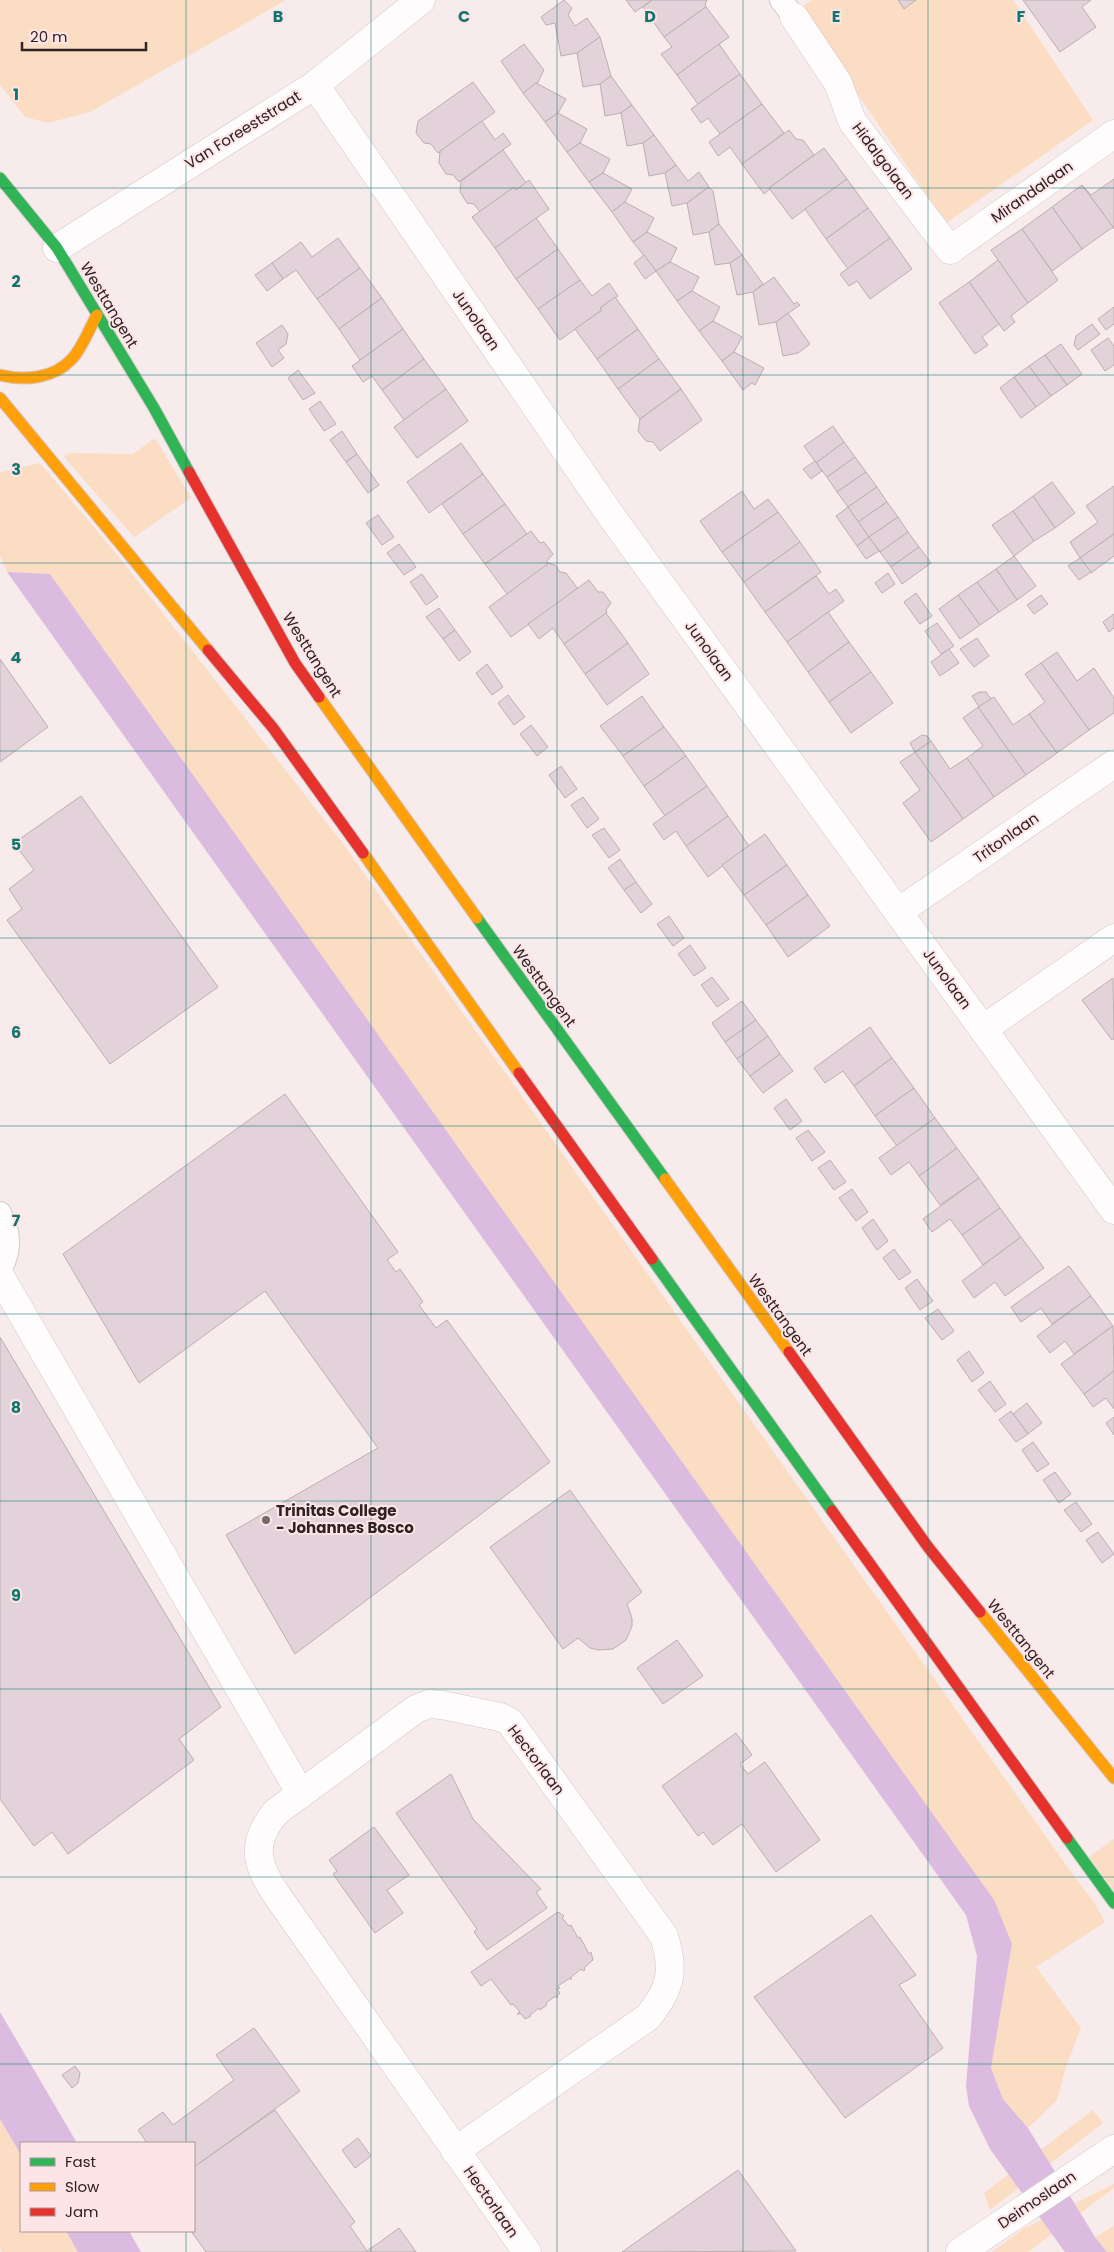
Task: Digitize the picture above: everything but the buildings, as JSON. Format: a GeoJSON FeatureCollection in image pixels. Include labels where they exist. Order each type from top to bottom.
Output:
{"type":"FeatureCollection","features":[{"type":"Feature","properties":{"kind":"main road","name":"Westtangent"},"geometry":{"type":"LineString","coordinates":[[0,178],[56,248],[154,408],[295,663],[928,1547],[1114,1778]]}},
{"type":"Feature","properties":{"kind":"main road"},"geometry":{"type":"LineString","coordinates":[[15,213],[31,218]]}},
{"type":"Feature","properties":{"kind":"main road"},"geometry":{"type":"LineString","coordinates":[[0,375],[16,380],[33,379],[51,374],[72,358],[97,315]]}},
{"type":"Feature","properties":{"kind":"main road"},"geometry":{"type":"LineString","coordinates":[[0,398],[273,728],[900,1607],[1114,1903]]}},
{"type":"Feature","properties":{"kind":"street","name":"Van Foreeststraat"},"geometry":{"type":"LineString","coordinates":[[56,248],[314,84],[421,0]]}},
{"type":"Feature","properties":{"kind":"street","name":"Hidalgolaan"},"geometry":{"type":"LineString","coordinates":[[787,8],[838,83],[852,120],[950,250]]}},
{"type":"Feature","properties":{"kind":"street","name":"Junolaan"},"geometry":{"type":"LineString","coordinates":[[314,84],[609,513],[1114,1210]]}},
{"type":"Feature","properties":{"kind":"street","name":"Mirandalaan"},"geometry":{"type":"LineString","coordinates":[[950,250],[1114,134]]}},
{"type":"Feature","properties":{"kind":"street","name":"Tritonlaan"},"geometry":{"type":"LineString","coordinates":[[898,912],[1114,764]]}},
{"type":"Feature","properties":{"kind":"street"},"geometry":{"type":"LineString","coordinates":[[983,1029],[1114,938]]}},
{"type":"Feature","properties":{"kind":"street"},"geometry":{"type":"LineString","coordinates":[[0,1276],[301,1794]]}},
{"type":"Feature","properties":{"kind":"street","name":"Hectorlaan"},"geometry":{"type":"LineString","coordinates":[[455,2151],[648,2017],[662,2000],[670,1981],[671,1958],[664,1936],[510,1722],[500,1717],[442,1705],[422,1705],[276,1812],[266,1825],[260,1841],[258,1859],[264,1876],[455,2151],[527,2252]]}},
{"type":"Feature","properties":{"kind":"street","name":"Deimoslaan"},"geometry":{"type":"LineString","coordinates":[[960,2252],[1114,2149]]}},
{"type":"Feature","properties":{"kind":"lane"},"geometry":{"type":"LineString","coordinates":[[0,1213],[8,1233],[9,1249],[0,1270]]}},
{"type":"Feature","properties":{"kind":"shaded area"},"geometry":{"type":"Polygon","coordinates":[[[0,0],[286,0],[90,112],[48,123],[25,117],[0,85],[0,0]]]}},
{"type":"Feature","properties":{"kind":"shaded area"},"geometry":{"type":"Polygon","coordinates":[[[812,0],[1013,0],[1093,120],[946,223],[799,9],[812,0]]]}},
{"type":"Feature","properties":{"kind":"shaded area"},"geometry":{"type":"Polygon","coordinates":[[[155,438],[191,498],[134,537],[64,457],[69,453],[133,454],[155,438]]]}},
{"type":"Feature","properties":{"kind":"shaded area"},"geometry":{"type":"Polygon","coordinates":[[[40,463],[118,556],[341,841],[1094,1902],[1105,1922],[1036,1967],[1081,2028],[1066,2067],[1057,2100],[1028,2128],[1003,2099],[991,2068],[1012,1944],[50,574],[7,572],[0,556],[0,472],[40,463]]]}},
{"type":"Feature","properties":{"kind":"shaded area"},"geometry":{"type":"Polygon","coordinates":[[[7,572],[50,574],[994,1900],[1012,1944],[991,2068],[1003,2099],[1028,2128],[1095,2237],[1107,2252],[1065,2252],[990,2149],[969,2106],[966,2086],[977,1956],[966,1915],[7,572]]]}},
{"type":"Feature","properties":{"kind":"shaded area"},"geometry":{"type":"Polygon","coordinates":[[[1114,1839],[1114,1891],[1089,1857],[1114,1839]]]}},
{"type":"Feature","properties":{"kind":"shaded area"},"geometry":{"type":"Polygon","coordinates":[[[0,2012],[76,2142],[20,2142],[20,2153],[0,2119],[0,2012]]]}},
{"type":"Feature","properties":{"kind":"shaded area"},"geometry":{"type":"Polygon","coordinates":[[[1093,2110],[1103,2123],[990,2210],[984,2193],[1093,2110]]]}},
{"type":"Feature","properties":{"kind":"shaded area"},"geometry":{"type":"Polygon","coordinates":[[[0,2119],[20,2153],[20,2232],[67,2232],[78,2252],[2,2252],[0,2248],[0,2119]]]}},
{"type":"Feature","properties":{"kind":"shaded area"},"geometry":{"type":"Polygon","coordinates":[[[1114,2184],[1114,2188],[1028,2252],[992,2252],[1023,2229],[1114,2184]]]}},
{"type":"Feature","properties":{"kind":"shaded area"},"geometry":{"type":"Polygon","coordinates":[[[1114,2226],[1114,2252],[1107,2252],[1095,2237],[1114,2226]]]}},
{"type":"Feature","properties":{"kind":"shaded area"},"geometry":{"type":"Polygon","coordinates":[[[67,2232],[130,2232],[141,2252],[78,2252],[67,2232]]]}},
{"type":"Feature","properties":{"kind":"traffic: fast"},"geometry":{"type":"LineString","coordinates":[[0,178],[57,248],[154,408],[189,472]]}},
{"type":"Feature","properties":{"kind":"traffic: fast"},"geometry":{"type":"LineString","coordinates":[[477,918],[665,1179]]}},
{"type":"Feature","properties":{"kind":"traffic: fast"},"geometry":{"type":"LineString","coordinates":[[652,1259],[832,1511]]}},
{"type":"Feature","properties":{"kind":"traffic: fast"},"geometry":{"type":"LineString","coordinates":[[1067,1838],[1114,1903]]}},
{"type":"Feature","properties":{"kind":"traffic: slow"},"geometry":{"type":"LineString","coordinates":[[0,375],[29,378],[56,371],[76,354],[97,315]]}},
{"type":"Feature","properties":{"kind":"traffic: slow"},"geometry":{"type":"LineString","coordinates":[[0,398],[208,650]]}},
{"type":"Feature","properties":{"kind":"traffic: slow"},"geometry":{"type":"LineString","coordinates":[[319,697],[477,918]]}},
{"type":"Feature","properties":{"kind":"traffic: slow"},"geometry":{"type":"LineString","coordinates":[[363,853],[519,1073]]}},
{"type":"Feature","properties":{"kind":"traffic: slow"},"geometry":{"type":"LineString","coordinates":[[665,1179],[789,1352]]}},
{"type":"Feature","properties":{"kind":"traffic: slow"},"geometry":{"type":"LineString","coordinates":[[980,1612],[1114,1778]]}},
{"type":"Feature","properties":{"kind":"traffic: jam"},"geometry":{"type":"LineString","coordinates":[[189,472],[295,663],[319,697]]}},
{"type":"Feature","properties":{"kind":"traffic: jam"},"geometry":{"type":"LineString","coordinates":[[208,650],[273,728],[363,853]]}},
{"type":"Feature","properties":{"kind":"traffic: jam"},"geometry":{"type":"LineString","coordinates":[[519,1073],[652,1259]]}},
{"type":"Feature","properties":{"kind":"traffic: jam"},"geometry":{"type":"LineString","coordinates":[[789,1352],[928,1547],[980,1612]]}},
{"type":"Feature","properties":{"kind":"traffic: jam"},"geometry":{"type":"LineString","coordinates":[[832,1511],[1067,1838]]}},
{"type":"Feature","properties":{"kind":"place","name":"Trinitas College - Johannes Bosco"},"geometry":{"type":"Point","coordinates":[266,1520]}}]}
